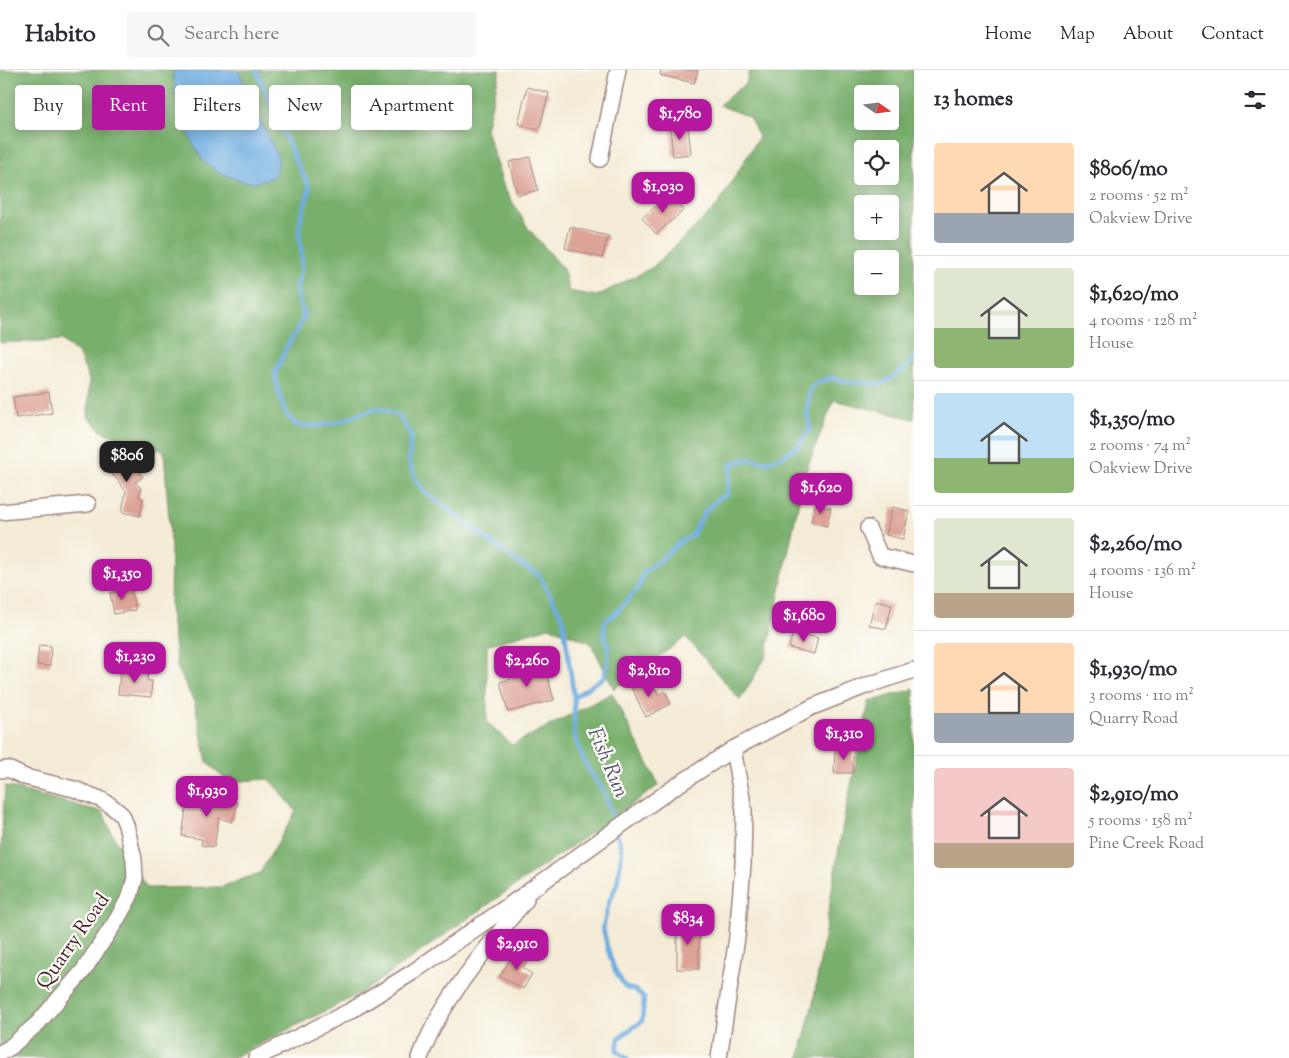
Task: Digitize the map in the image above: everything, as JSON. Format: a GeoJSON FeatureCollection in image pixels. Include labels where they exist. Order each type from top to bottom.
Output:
{"type":"FeatureCollection","features":[{"type":"Feature","properties":{"kind":"street"},"geometry":{"type":"LineString","coordinates":[[600,159],[618,70]]}},
{"type":"Feature","properties":{"kind":"street"},"geometry":{"type":"LineString","coordinates":[[0,512],[88,504]]}},
{"type":"Feature","properties":{"kind":"street"},"geometry":{"type":"LineString","coordinates":[[868,528],[880,556],[914,564]]}},
{"type":"Feature","properties":{"kind":"street"},"geometry":{"type":"LineString","coordinates":[[256,1058],[352,1010],[413,972],[670,790],[733,749],[812,707],[868,685],[914,670]]}},
{"type":"Feature","properties":{"kind":"street"},"geometry":{"type":"LineString","coordinates":[[719,1058],[737,937],[743,865],[744,810],[733,749]]}},
{"type":"Feature","properties":{"kind":"street","name":"Quarry Road"},"geometry":{"type":"LineString","coordinates":[[0,770],[8,769],[25,777],[74,789],[110,805],[122,815],[126,824],[134,859],[135,878],[130,896],[83,971],[38,1022],[0,1054]]}},
{"type":"Feature","properties":{"kind":"street"},"geometry":{"type":"LineString","coordinates":[[420,1058],[426,1040],[441,1012],[485,950],[538,885]]}},
{"type":"Feature","properties":{"kind":"green space"},"geometry":{"type":"Polygon","coordinates":[[[0,70],[500,70],[486,129],[504,188],[528,228],[563,268],[569,291],[597,296],[653,267],[717,206],[759,137],[749,117],[719,105],[746,83],[750,70],[914,70],[914,418],[834,400],[805,473],[766,657],[740,700],[686,637],[614,689],[591,643],[549,627],[487,645],[487,722],[512,745],[612,693],[659,785],[363,992],[232,1058],[0,1058],[0,865],[5,786],[103,812],[112,834],[147,888],[221,887],[260,873],[296,811],[269,779],[228,782],[207,762],[195,704],[177,667],[170,607],[171,548],[164,451],[102,432],[88,417],[89,380],[79,355],[62,340],[0,343],[0,70]]]}},
{"type":"Feature","properties":{"kind":"green space"},"geometry":{"type":"Polygon","coordinates":[[[914,689],[914,1058],[799,1058],[813,1003],[844,818],[869,702],[914,689]]]}},
{"type":"Feature","properties":{"kind":"water"},"geometry":{"type":"Polygon","coordinates":[[[173,70],[238,70],[245,85],[175,85],[175,94],[173,70]]]}},
{"type":"Feature","properties":{"kind":"water"},"geometry":{"type":"Polygon","coordinates":[[[259,116],[279,160],[274,177],[253,183],[219,173],[203,161],[188,130],[259,130],[259,116]]]}},
{"type":"Feature","properties":{"kind":"building"},"geometry":{"type":"Polygon","coordinates":[[[661,70],[698,70],[694,83],[660,75],[661,70]]]}},
{"type":"Feature","properties":{"kind":"building"},"geometry":{"type":"Polygon","coordinates":[[[527,87],[549,93],[539,130],[518,124],[527,87]]]}},
{"type":"Feature","properties":{"kind":"building"},"geometry":{"type":"Polygon","coordinates":[[[688,126],[691,154],[673,156],[670,128],[688,126]]]}},
{"type":"Feature","properties":{"kind":"building"},"geometry":{"type":"Polygon","coordinates":[[[530,157],[538,190],[517,195],[509,162],[530,157]]]}},
{"type":"Feature","properties":{"kind":"building"},"geometry":{"type":"Polygon","coordinates":[[[670,194],[684,210],[656,234],[642,218],[670,194]]]}},
{"type":"Feature","properties":{"kind":"building"},"geometry":{"type":"Polygon","coordinates":[[[570,227],[608,236],[602,258],[565,248],[570,227]]]}},
{"type":"Feature","properties":{"kind":"building"},"geometry":{"type":"Polygon","coordinates":[[[49,392],[52,413],[16,418],[13,397],[49,392]]]}},
{"type":"Feature","properties":{"kind":"building"},"geometry":{"type":"Polygon","coordinates":[[[116,453],[123,460],[130,457],[143,477],[135,482],[141,488],[139,497],[143,498],[140,516],[122,512],[126,491],[104,464],[116,453]]]}},
{"type":"Feature","properties":{"kind":"building"},"geometry":{"type":"Polygon","coordinates":[[[815,505],[831,508],[827,526],[811,522],[815,505]]]}},
{"type":"Feature","properties":{"kind":"building"},"geometry":{"type":"Polygon","coordinates":[[[892,507],[909,511],[903,539],[886,535],[892,507]]]}},
{"type":"Feature","properties":{"kind":"building"},"geometry":{"type":"Polygon","coordinates":[[[131,589],[135,610],[114,614],[110,593],[131,589]]]}},
{"type":"Feature","properties":{"kind":"building"},"geometry":{"type":"Polygon","coordinates":[[[876,600],[892,604],[886,629],[869,625],[876,600]]]}},
{"type":"Feature","properties":{"kind":"building"},"geometry":{"type":"Polygon","coordinates":[[[793,632],[818,638],[814,654],[789,648],[793,632]]]}},
{"type":"Feature","properties":{"kind":"building"},"geometry":{"type":"Polygon","coordinates":[[[39,645],[51,646],[50,666],[37,665],[39,645]]]}},
{"type":"Feature","properties":{"kind":"building"},"geometry":{"type":"Polygon","coordinates":[[[544,663],[554,700],[508,712],[500,682],[511,679],[510,672],[544,663]]]}},
{"type":"Feature","properties":{"kind":"building"},"geometry":{"type":"Polygon","coordinates":[[[131,670],[148,671],[147,681],[152,681],[151,697],[118,694],[120,672],[130,673],[131,670]]]}},
{"type":"Feature","properties":{"kind":"building"},"geometry":{"type":"Polygon","coordinates":[[[645,677],[652,691],[656,689],[658,695],[665,691],[671,704],[646,717],[630,685],[645,677]]]}},
{"type":"Feature","properties":{"kind":"building"},"geometry":{"type":"Polygon","coordinates":[[[835,748],[853,749],[853,773],[834,773],[835,748]]]}},
{"type":"Feature","properties":{"kind":"building"},"geometry":{"type":"Polygon","coordinates":[[[188,797],[216,801],[218,797],[238,803],[232,822],[219,818],[214,847],[201,845],[202,839],[182,836],[188,797]]]}},
{"type":"Feature","properties":{"kind":"building"},"geometry":{"type":"Polygon","coordinates":[[[677,924],[699,924],[699,969],[677,969],[677,924]]]}},
{"type":"Feature","properties":{"kind":"building"},"geometry":{"type":"Polygon","coordinates":[[[515,951],[529,959],[523,968],[532,974],[523,989],[500,976],[515,951]]]}},
{"type":"Feature","properties":{"kind":"waterway"},"geometry":{"type":"LineString","coordinates":[[256,70],[295,159],[310,188],[299,230],[302,258],[301,272],[296,290],[304,315],[286,348],[275,374],[286,414],[297,425],[317,426],[342,421],[363,412],[380,408],[398,415],[411,434],[409,461],[415,478],[422,489],[514,560],[539,575],[563,618],[574,697]]}},
{"type":"Feature","properties":{"kind":"waterway","name":"Fish Run"},"geometry":{"type":"LineString","coordinates":[[615,825],[605,794],[584,762],[574,734],[574,697],[604,677],[608,659],[608,646],[604,633],[605,621],[617,612],[639,587],[643,573],[682,540],[692,536],[709,507],[727,494],[731,464],[746,459],[767,462],[779,458],[797,447],[810,429],[807,413],[810,389],[818,382],[832,378],[849,382],[882,384],[906,368],[914,357]]}},
{"type":"Feature","properties":{"kind":"waterway","name":"Fish Run"},"geometry":{"type":"LineString","coordinates":[[617,833],[622,851],[617,884],[609,902],[603,928],[615,971],[626,988],[635,990],[644,998],[642,1021],[619,1038],[617,1051],[627,1058]]}}]}
